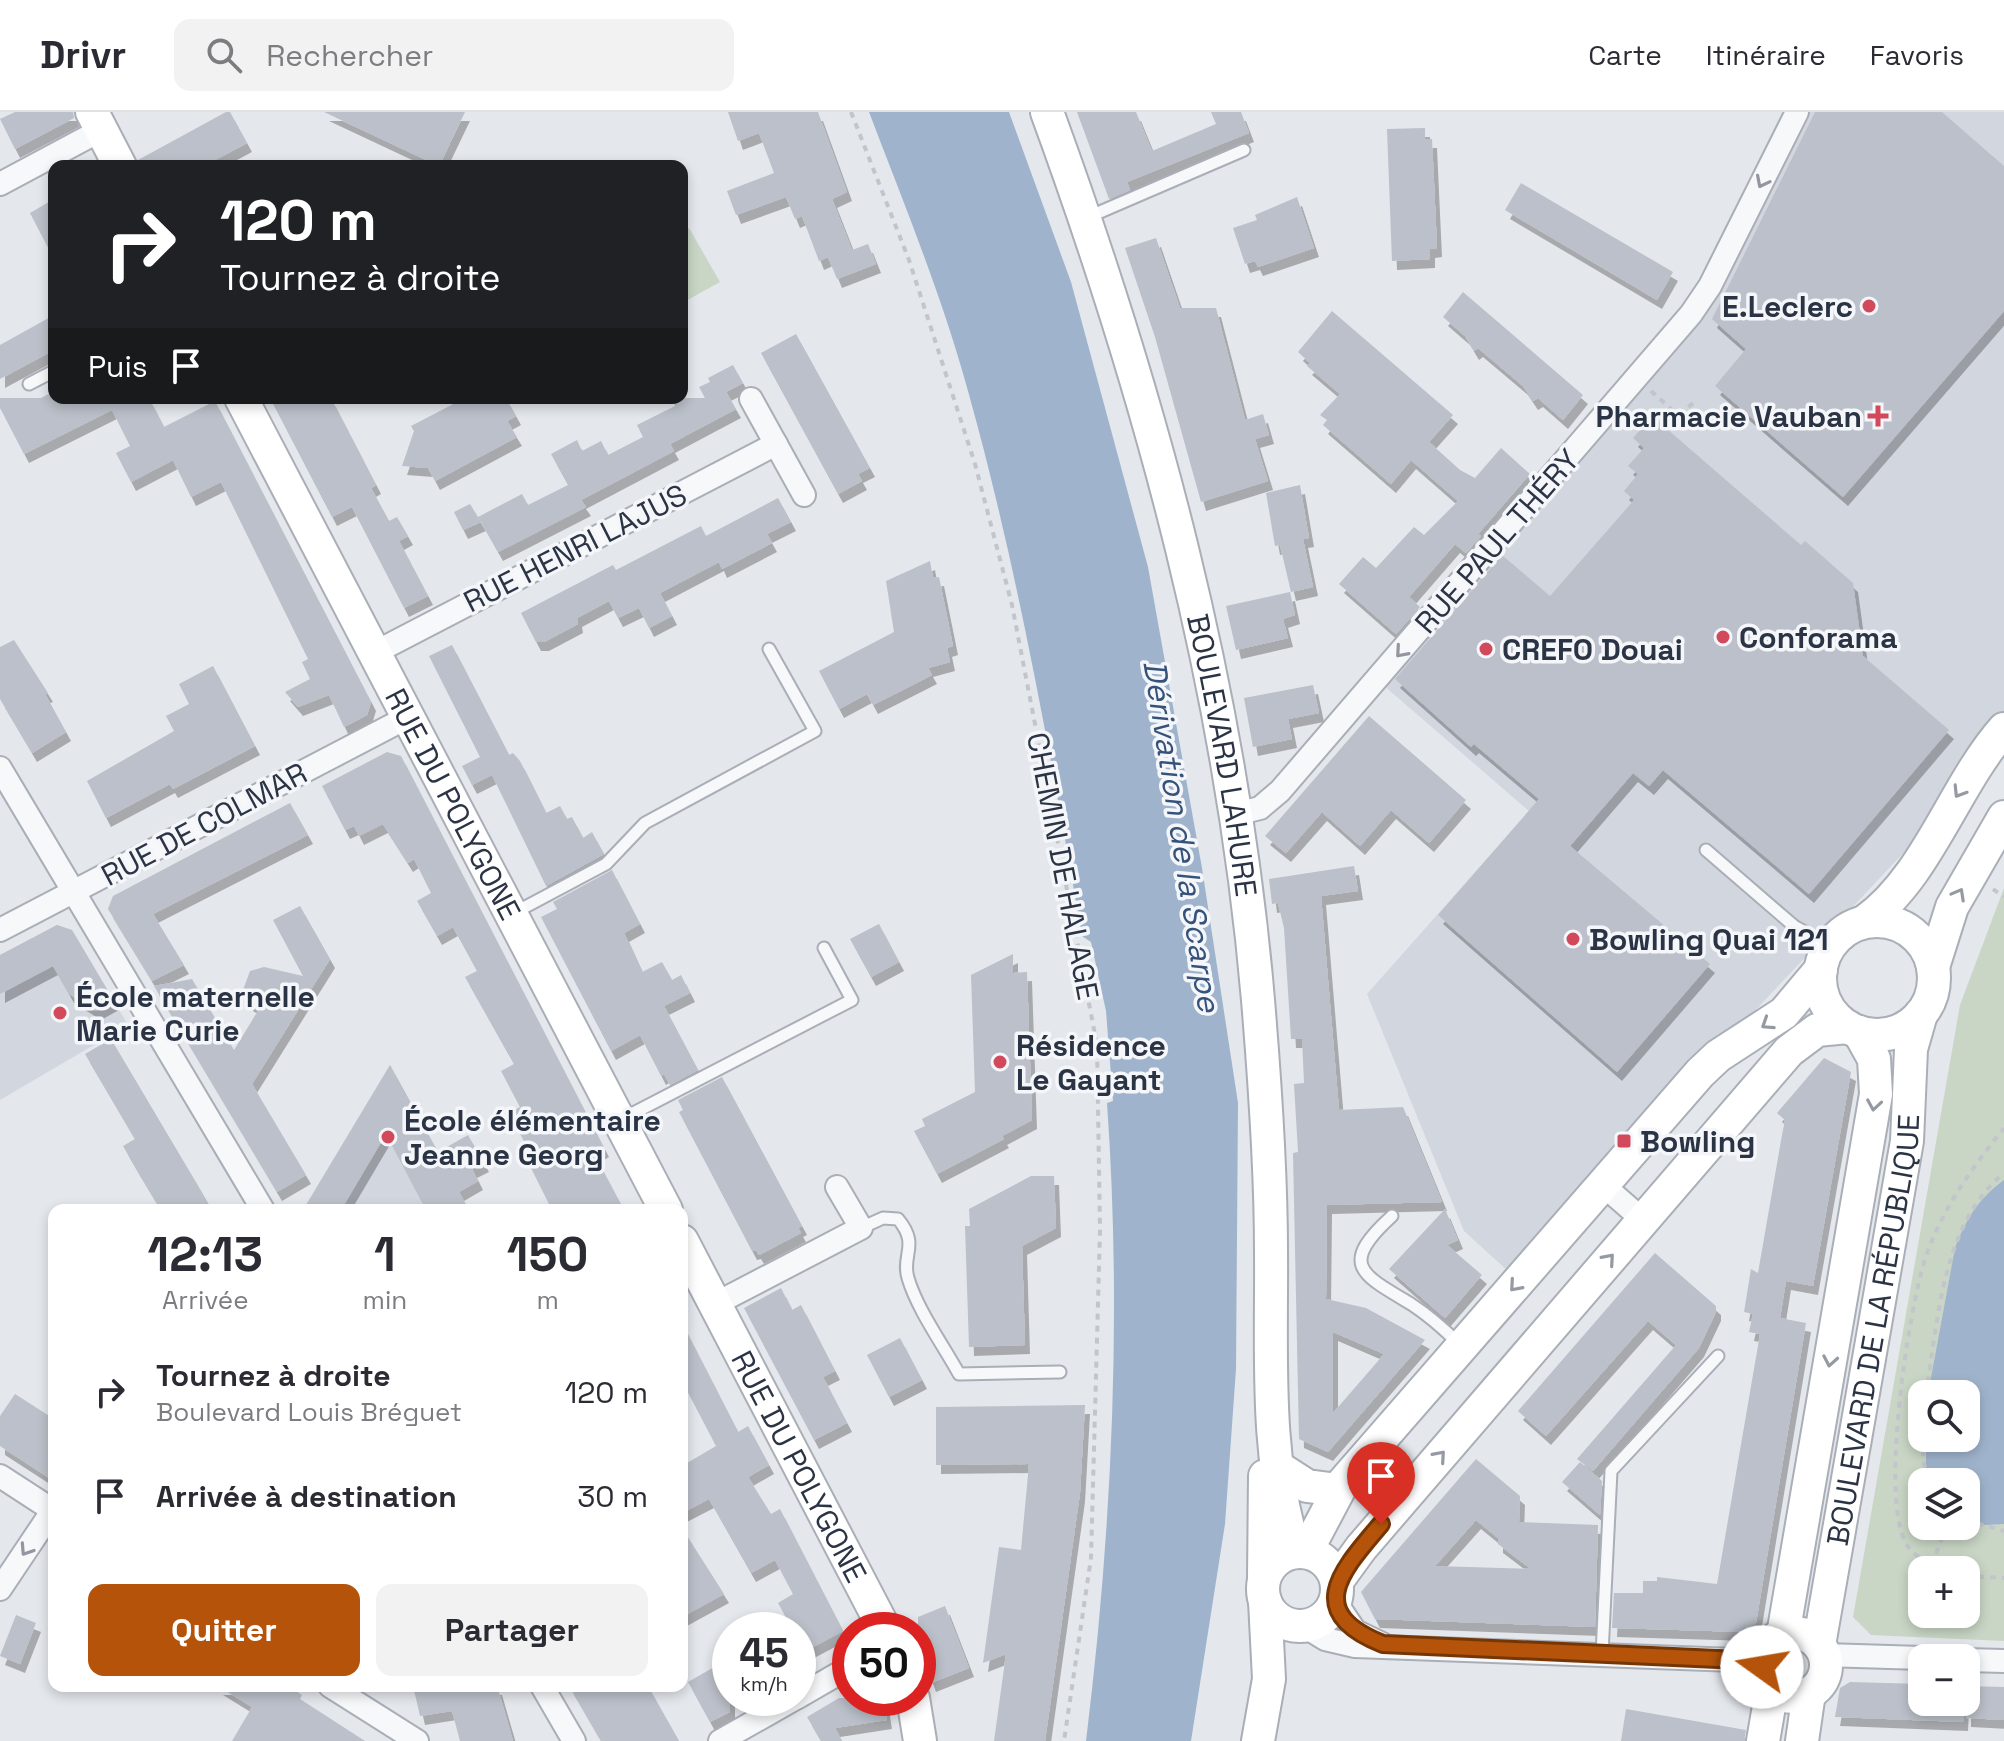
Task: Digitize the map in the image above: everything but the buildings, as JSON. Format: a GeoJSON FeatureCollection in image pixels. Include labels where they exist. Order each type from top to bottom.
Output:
{"type":"FeatureCollection","features":[{"type":"Feature","properties":{"kind":"main road","name":"BOULEVARD LAHURE"},"geometry":{"type":"LineString","coordinates":[[1047,112],[1086,218],[1138,382],[1184,555],[1212,681],[1236,814],[1263,1064],[1271,1205],[1273,1421],[1279,1468],[1300,1552]]}},
{"type":"Feature","properties":{"kind":"main road"},"geometry":{"type":"LineString","coordinates":[[97,121],[117,160]]}},
{"type":"Feature","properties":{"kind":"main road","name":"RUE DU POLYGONE"},"geometry":{"type":"LineString","coordinates":[[244,404],[663,1204]]}},
{"type":"Feature","properties":{"kind":"main road"},"geometry":{"type":"LineString","coordinates":[[1864,922],[1897,894],[1973,770],[2004,729]]}},
{"type":"Feature","properties":{"kind":"main road"},"geometry":{"type":"LineString","coordinates":[[1336,1591],[1326,1561],[1300,1552],[1276,1560],[1264,1590],[1279,1619],[1302,1626],[1321,1620],[1371,1536],[1795,1045],[1817,1030],[1853,1029],[1892,1033],[1921,1014],[1933,992],[1933,967],[1952,907],[2004,817]]}},
{"type":"Feature","properties":{"kind":"main road"},"geometry":{"type":"LineString","coordinates":[[1300,1552],[1338,1490],[1709,1064],[1784,1013],[1848,928],[1864,922],[1883,921],[1908,930],[1922,942],[1933,967]]}},
{"type":"Feature","properties":{"kind":"main road"},"geometry":{"type":"LineString","coordinates":[[1825,957],[1826,1002],[1853,1029]]}},
{"type":"Feature","properties":{"kind":"main road","name":"BOULEVARD DE LA RÉPUBLIQUE"},"geometry":{"type":"LineString","coordinates":[[1821,1650],[1907,1141],[1911,1049],[1921,1014]]}},
{"type":"Feature","properties":{"kind":"main road","name":"BOULEVARD DE LA RÉPUBLIQUE"},"geometry":{"type":"LineString","coordinates":[[1783,1635],[1876,1094],[1874,1059],[1853,1029]]}},
{"type":"Feature","properties":{"kind":"main road","name":"RUE DU POLYGONE"},"geometry":{"type":"LineString","coordinates":[[688,1252],[876,1612]]}},
{"type":"Feature","properties":{"kind":"main road","name":"BOULEVARD LAHURE"},"geometry":{"type":"LineString","coordinates":[[1269,1679],[1264,1590],[1265,1476],[1273,1421]]}},
{"type":"Feature","properties":{"kind":"main road"},"geometry":{"type":"LineString","coordinates":[[1279,1468],[1307,1486],[1338,1490]]}},
{"type":"Feature","properties":{"kind":"main road"},"geometry":{"type":"LineString","coordinates":[[1258,1741],[1269,1679],[1302,1626]]}},
{"type":"Feature","properties":{"kind":"main road"},"geometry":{"type":"LineString","coordinates":[[1763,1741],[1767,1647],[1783,1635],[1800,1633],[1821,1650],[1825,1674],[1809,1693],[1802,1741]]}},
{"type":"Feature","properties":{"kind":"main road"},"geometry":{"type":"LineString","coordinates":[[1767,1675],[1789,1697],[1809,1693]]}},
{"type":"Feature","properties":{"kind":"main road"},"geometry":{"type":"LineString","coordinates":[[916,1716],[920,1741]]}},
{"type":"Feature","properties":{"kind":"street","name":"RUE PAUL THÉRY"},"geometry":{"type":"LineString","coordinates":[[1236,814],[1260,808],[1280,791],[1637,379],[1710,286],[1797,112]]}},
{"type":"Feature","properties":{"kind":"street"},"geometry":{"type":"LineString","coordinates":[[0,184],[97,121]]}},
{"type":"Feature","properties":{"kind":"street"},"geometry":{"type":"LineString","coordinates":[[751,399],[804,495]]}},
{"type":"Feature","properties":{"kind":"street","name":"RUE HENRI LAJUS"},"geometry":{"type":"LineString","coordinates":[[374,653],[776,444]]}},
{"type":"Feature","properties":{"kind":"street","name":"RUE DE COLMAR"},"geometry":{"type":"LineString","coordinates":[[0,930],[408,717]]}},
{"type":"Feature","properties":{"kind":"street"},"geometry":{"type":"LineString","coordinates":[[0,768],[259,1204]]}},
{"type":"Feature","properties":{"kind":"street"},"geometry":{"type":"LineString","coordinates":[[1603,1185],[1643,1220]]}},
{"type":"Feature","properties":{"kind":"street"},"geometry":{"type":"LineString","coordinates":[[715,1304],[861,1228],[837,1187]]}},
{"type":"Feature","properties":{"kind":"street"},"geometry":{"type":"LineString","coordinates":[[0,1476],[48,1507]]}},
{"type":"Feature","properties":{"kind":"street"},"geometry":{"type":"LineString","coordinates":[[0,1589],[48,1517]]}},
{"type":"Feature","properties":{"kind":"street"},"geometry":{"type":"LineString","coordinates":[[1336,1591],[1355,1631],[1383,1644]]}},
{"type":"Feature","properties":{"kind":"street"},"geometry":{"type":"LineString","coordinates":[[1302,1626],[1336,1642],[1602,1654],[1767,1675]]}},
{"type":"Feature","properties":{"kind":"street"},"geometry":{"type":"LineString","coordinates":[[1821,1650],[1908,1657]]}},
{"type":"Feature","properties":{"kind":"street"},"geometry":{"type":"LineString","coordinates":[[1980,1660],[2004,1661]]}},
{"type":"Feature","properties":{"kind":"street"},"geometry":{"type":"LineString","coordinates":[[339,1692],[417,1741]]}},
{"type":"Feature","properties":{"kind":"street"},"geometry":{"type":"LineString","coordinates":[[545,1692],[574,1741]]}},
{"type":"Feature","properties":{"kind":"street"},"geometry":{"type":"LineString","coordinates":[[720,1741],[764,1716]]}},
{"type":"Feature","properties":{"kind":"lane"},"geometry":{"type":"LineString","coordinates":[[1086,218],[1244,150]]}},
{"type":"Feature","properties":{"kind":"lane"},"geometry":{"type":"LineString","coordinates":[[29,384],[48,374]]}},
{"type":"Feature","properties":{"kind":"lane"},"geometry":{"type":"LineString","coordinates":[[512,914],[606,864],[645,823],[815,731],[769,649]]}},
{"type":"Feature","properties":{"kind":"lane"},"geometry":{"type":"LineString","coordinates":[[1706,850],[1825,957]]}},
{"type":"Feature","properties":{"kind":"lane"},"geometry":{"type":"LineString","coordinates":[[619,1120],[852,1000],[824,948]]}},
{"type":"Feature","properties":{"kind":"lane"},"geometry":{"type":"LineString","coordinates":[[1392,1216],[1366,1242],[1361,1255],[1364,1272],[1374,1284],[1427,1316],[1463,1347]]}},
{"type":"Feature","properties":{"kind":"lane"},"geometry":{"type":"LineString","coordinates":[[861,1228],[883,1218],[898,1219],[908,1231],[911,1249],[907,1276],[959,1374],[1060,1372]]}},
{"type":"Feature","properties":{"kind":"lane"},"geometry":{"type":"LineString","coordinates":[[1602,1654],[1611,1471],[1718,1356]]}},
{"type":"Feature","properties":{"kind":"path","name":"CHEMIN DE HALAGE"},"geometry":{"type":"LineString","coordinates":[[851,112],[909,260],[975,464],[1012,605],[1097,1045],[1100,1230],[1091,1558],[1064,1741]]}},
{"type":"Feature","properties":{"kind":"path"},"geometry":{"type":"LineString","coordinates":[[1637,379],[1677,414],[1697,401]]}},
{"type":"Feature","properties":{"kind":"path"},"geometry":{"type":"LineString","coordinates":[[1920,1556],[1909,1548],[1895,1512],[1903,1371],[1925,1259],[1964,1178],[2004,1128]]}},
{"type":"Feature","properties":{"kind":"path"},"geometry":{"type":"LineString","coordinates":[[1929,1380],[1949,1272],[1961,1229],[1981,1196],[2004,1173]]}},
{"type":"Feature","properties":{"kind":"path"},"geometry":{"type":"LineString","coordinates":[[1980,1524],[2004,1531]]}},
{"type":"Feature","properties":{"kind":"path"},"geometry":{"type":"LineString","coordinates":[[1980,1577],[2004,1578]]}},
{"type":"Feature","properties":{"kind":"shaded area"},"geometry":{"type":"Polygon","coordinates":[[[1790,112],[2004,112],[2004,746],[1509,1272],[1464,1231],[1367,994],[1529,811],[1375,678],[1700,295],[1790,112]]]}},
{"type":"Feature","properties":{"kind":"shaded area","name":"École maternelle Marie Curie"},"geometry":{"type":"Polygon","coordinates":[[[57,925],[72,930],[128,1025],[0,1100],[0,955],[57,925]]]}},
{"type":"Feature","properties":{"kind":"shaded area","name":"École élémentaire Jeanne Georg"},"geometry":{"type":"Polygon","coordinates":[[[390,1065],[465,1204],[307,1204],[390,1065]]]}},
{"type":"Feature","properties":{"kind":"green space"},"geometry":{"type":"Polygon","coordinates":[[[688,229],[720,282],[688,300],[688,229]]]}},
{"type":"Feature","properties":{"kind":"green space"},"geometry":{"type":"Polygon","coordinates":[[[2004,888],[2004,1641],[1871,1635],[1853,1617],[1960,1005],[2004,888]]]}},
{"type":"Feature","properties":{"kind":"water","name":"Dérivation de la Scarpe"},"geometry":{"type":"Polygon","coordinates":[[[869,112],[1009,112],[1071,282],[1148,567],[1202,868],[1238,1103],[1236,1369],[1225,1524],[1191,1741],[1086,1741],[1102,1582],[1112,1422],[1114,1262],[1107,1103],[1113,1101],[1106,1011],[1091,942],[1082,936],[1032,662],[986,458],[946,320],[869,112]]]}},
{"type":"Feature","properties":{"kind":"water"},"geometry":{"type":"Polygon","coordinates":[[[2004,1180],[2004,1524],[1985,1525],[1980,1523],[1980,1468],[1926,1468],[1926,1452],[1980,1452],[1980,1380],[1931,1380],[1955,1248],[1974,1210],[2004,1180]]]}},
{"type":"Feature","properties":{"kind":"place","name":"E.Leclerc"},"geometry":{"type":"Point","coordinates":[1869,306]}},
{"type":"Feature","properties":{"kind":"place","name":"Pharmacie Vauban"},"geometry":{"type":"Point","coordinates":[1878,416]}},
{"type":"Feature","properties":{"kind":"place","name":"Conforama"},"geometry":{"type":"Point","coordinates":[1723,637]}},
{"type":"Feature","properties":{"kind":"place","name":"CREFO Douai"},"geometry":{"type":"Point","coordinates":[1486,649]}},
{"type":"Feature","properties":{"kind":"place","name":"Bowling Quai 121"},"geometry":{"type":"Point","coordinates":[1573,939]}},
{"type":"Feature","properties":{"kind":"place","name":"École maternelle Marie Curie"},"geometry":{"type":"Point","coordinates":[60,1013]}},
{"type":"Feature","properties":{"kind":"place","name":"Résidence Le Gayant"},"geometry":{"type":"Point","coordinates":[1000,1062]}},
{"type":"Feature","properties":{"kind":"place","name":"École élémentaire Jeanne Georg"},"geometry":{"type":"Point","coordinates":[388,1137]}},
{"type":"Feature","properties":{"kind":"place","name":"Bowling"},"geometry":{"type":"Point","coordinates":[1624,1141]}},
{"type":"Feature","properties":{"kind":"route"},"geometry":{"type":"LineString","coordinates":[[1381,1524],[1337,1581],[1335,1601],[1342,1615],[1355,1631],[1367,1638],[1383,1644],[1762,1661],[1762,1667]]}}]}
